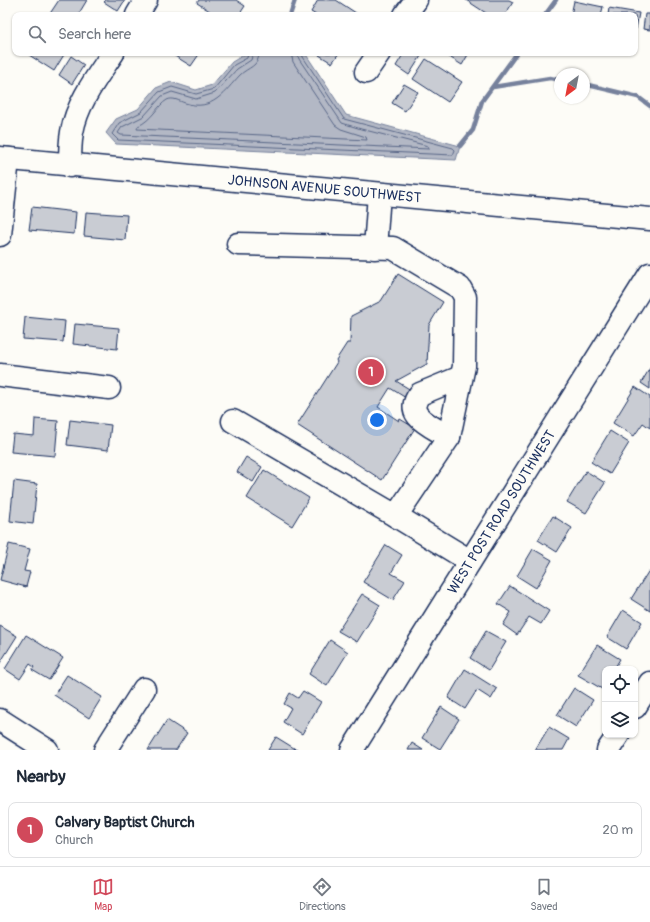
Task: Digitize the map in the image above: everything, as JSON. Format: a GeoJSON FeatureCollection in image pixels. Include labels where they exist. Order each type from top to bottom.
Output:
{"type":"FeatureCollection","features":[{"type":"Feature","properties":{"kind":"street"},"geometry":{"type":"LineString","coordinates":[[139,12],[146,0]]}},
{"type":"Feature","properties":{"kind":"street"},"geometry":{"type":"LineString","coordinates":[[407,12],[416,0]]}},
{"type":"Feature","properties":{"kind":"street"},"geometry":{"type":"LineString","coordinates":[[70,166],[72,132],[77,116],[85,96],[110,56]]}},
{"type":"Feature","properties":{"kind":"street"},"geometry":{"type":"LineString","coordinates":[[366,72],[377,56]]}},
{"type":"Feature","properties":{"kind":"street"},"geometry":{"type":"LineString","coordinates":[[0,235],[4,158]]}},
{"type":"Feature","properties":{"kind":"street","name":"JOHNSON AVENUE SOUTHWEST"},"geometry":{"type":"LineString","coordinates":[[4,158],[70,166],[650,219]]}},
{"type":"Feature","properties":{"kind":"street"},"geometry":{"type":"LineString","coordinates":[[375,248],[379,194]]}},
{"type":"Feature","properties":{"kind":"street"},"geometry":{"type":"LineString","coordinates":[[238,244],[393,248],[460,288],[465,297],[464,366],[448,437],[396,516]]}},
{"type":"Feature","properties":{"kind":"street","name":"WEST POST ROAD SOUTHWEST"},"geometry":{"type":"LineString","coordinates":[[352,750],[650,274]]}},
{"type":"Feature","properties":{"kind":"street"},"geometry":{"type":"LineString","coordinates":[[0,375],[109,388]]}},
{"type":"Feature","properties":{"kind":"street"},"geometry":{"type":"LineString","coordinates":[[448,437],[421,420],[415,414],[414,407],[420,394],[461,377]]}},
{"type":"Feature","properties":{"kind":"street"},"geometry":{"type":"LineString","coordinates":[[233,421],[470,561]]}},
{"type":"Feature","properties":{"kind":"street"},"geometry":{"type":"LineString","coordinates":[[638,702],[650,683]]}},
{"type":"Feature","properties":{"kind":"street"},"geometry":{"type":"LineString","coordinates":[[105,750],[144,689]]}},
{"type":"Feature","properties":{"kind":"street"},"geometry":{"type":"LineString","coordinates":[[0,720],[47,750]]}},
{"type":"Feature","properties":{"kind":"street"},"geometry":{"type":"LineString","coordinates":[[608,750],[616,738]]}},
{"type":"Feature","properties":{"kind":"water"},"geometry":{"type":"Polygon","coordinates":[[[242,56],[307,56],[346,115],[460,146],[456,160],[116,144],[106,133],[116,119],[138,109],[156,88],[171,82],[196,90],[212,85],[232,62],[242,56]]]}},
{"type":"Feature","properties":{"kind":"building"},"geometry":{"type":"Polygon","coordinates":[[[59,0],[87,0],[80,12],[51,12],[59,0]]]}},
{"type":"Feature","properties":{"kind":"building"},"geometry":{"type":"Polygon","coordinates":[[[106,0],[125,0],[118,11],[104,2],[106,0]]]}},
{"type":"Feature","properties":{"kind":"building"},"geometry":{"type":"Polygon","coordinates":[[[199,0],[236,0],[245,6],[241,12],[211,12],[197,3],[199,0]]]}},
{"type":"Feature","properties":{"kind":"building"},"geometry":{"type":"Polygon","coordinates":[[[318,0],[336,0],[354,12],[311,12],[318,0]]]}},
{"type":"Feature","properties":{"kind":"building"},"geometry":{"type":"Polygon","coordinates":[[[466,0],[509,0],[513,2],[507,12],[484,12],[466,0]]]}},
{"type":"Feature","properties":{"kind":"building"},"geometry":{"type":"Polygon","coordinates":[[[574,1],[603,7],[602,12],[572,12],[574,1]]]}},
{"type":"Feature","properties":{"kind":"building"},"geometry":{"type":"Polygon","coordinates":[[[609,8],[633,12],[608,12],[609,8]]]}},
{"type":"Feature","properties":{"kind":"building"},"geometry":{"type":"Polygon","coordinates":[[[645,14],[650,14],[650,30],[643,29],[645,14]]]}},
{"type":"Feature","properties":{"kind":"building"},"geometry":{"type":"Polygon","coordinates":[[[31,56],[63,56],[54,71],[31,56]]]}},
{"type":"Feature","properties":{"kind":"building"},"geometry":{"type":"Polygon","coordinates":[[[71,56],[84,65],[72,84],[59,75],[71,56]]]}},
{"type":"Feature","properties":{"kind":"building"},"geometry":{"type":"Polygon","coordinates":[[[175,56],[198,56],[191,66],[175,56]]]}},
{"type":"Feature","properties":{"kind":"building"},"geometry":{"type":"Polygon","coordinates":[[[321,56],[337,56],[332,63],[321,56]]]}},
{"type":"Feature","properties":{"kind":"building"},"geometry":{"type":"Polygon","coordinates":[[[402,56],[421,56],[409,75],[396,66],[402,56]]]}},
{"type":"Feature","properties":{"kind":"building"},"geometry":{"type":"Polygon","coordinates":[[[448,56],[467,56],[462,65],[448,56]]]}},
{"type":"Feature","properties":{"kind":"building"},"geometry":{"type":"Polygon","coordinates":[[[426,59],[462,82],[448,102],[413,79],[426,59]]]}},
{"type":"Feature","properties":{"kind":"building"},"geometry":{"type":"Polygon","coordinates":[[[404,84],[418,92],[405,111],[392,103],[404,84]]]}},
{"type":"Feature","properties":{"kind":"building"},"geometry":{"type":"Polygon","coordinates":[[[32,207],[76,212],[74,234],[29,230],[32,207]]]}},
{"type":"Feature","properties":{"kind":"building"},"geometry":{"type":"Polygon","coordinates":[[[86,212],[127,215],[125,240],[84,236],[86,212]]]}},
{"type":"Feature","properties":{"kind":"building"},"geometry":{"type":"Polygon","coordinates":[[[398,274],[443,302],[429,325],[427,364],[396,381],[411,390],[406,398],[390,388],[378,407],[399,421],[400,419],[415,428],[382,480],[297,425],[337,362],[336,360],[347,343],[350,343],[351,316],[381,301],[398,274]]]}},
{"type":"Feature","properties":{"kind":"building"},"geometry":{"type":"Polygon","coordinates":[[[25,317],[65,321],[63,342],[23,339],[25,317]]]}},
{"type":"Feature","properties":{"kind":"building"},"geometry":{"type":"Polygon","coordinates":[[[75,324],[119,328],[117,349],[73,344],[75,324]]]}},
{"type":"Feature","properties":{"kind":"building"},"geometry":{"type":"Polygon","coordinates":[[[650,368],[650,389],[641,383],[650,368]]]}},
{"type":"Feature","properties":{"kind":"building"},"geometry":{"type":"Polygon","coordinates":[[[635,387],[650,397],[650,428],[643,423],[634,436],[613,423],[635,387]]]}},
{"type":"Feature","properties":{"kind":"building"},"geometry":{"type":"Polygon","coordinates":[[[35,419],[58,421],[55,456],[11,452],[13,434],[34,436],[35,419]]]}},
{"type":"Feature","properties":{"kind":"building"},"geometry":{"type":"Polygon","coordinates":[[[70,420],[111,425],[108,450],[67,445],[70,420]]]}},
{"type":"Feature","properties":{"kind":"building"},"geometry":{"type":"Polygon","coordinates":[[[610,431],[629,443],[610,474],[591,462],[610,431]]]}},
{"type":"Feature","properties":{"kind":"building"},"geometry":{"type":"Polygon","coordinates":[[[246,457],[262,467],[253,482],[237,472],[246,457]]]}},
{"type":"Feature","properties":{"kind":"building"},"geometry":{"type":"Polygon","coordinates":[[[264,470],[309,498],[292,526],[247,498],[264,470]]]}},
{"type":"Feature","properties":{"kind":"building"},"geometry":{"type":"Polygon","coordinates":[[[586,471],[605,483],[586,513],[567,502],[586,471]]]}},
{"type":"Feature","properties":{"kind":"building"},"geometry":{"type":"Polygon","coordinates":[[[14,481],[37,484],[33,524],[10,521],[14,481]]]}},
{"type":"Feature","properties":{"kind":"building"},"geometry":{"type":"Polygon","coordinates":[[[553,516],[572,528],[557,552],[538,540],[553,516]]]}},
{"type":"Feature","properties":{"kind":"building"},"geometry":{"type":"Polygon","coordinates":[[[9,544],[30,549],[24,571],[30,572],[26,587],[0,580],[9,544]]]}},
{"type":"Feature","properties":{"kind":"building"},"geometry":{"type":"Polygon","coordinates":[[[386,545],[402,555],[391,573],[405,581],[393,600],[363,582],[386,545]]]}},
{"type":"Feature","properties":{"kind":"building"},"geometry":{"type":"Polygon","coordinates":[[[533,549],[552,560],[536,588],[517,576],[533,549]]]}},
{"type":"Feature","properties":{"kind":"building"},"geometry":{"type":"Polygon","coordinates":[[[648,572],[650,573],[650,611],[631,599],[648,572]]]}},
{"type":"Feature","properties":{"kind":"building"},"geometry":{"type":"Polygon","coordinates":[[[510,586],[549,611],[541,624],[529,617],[517,635],[503,625],[511,612],[498,604],[510,586]]]}},
{"type":"Feature","properties":{"kind":"building"},"geometry":{"type":"Polygon","coordinates":[[[362,594],[380,605],[357,642],[338,631],[362,594]]]}},
{"type":"Feature","properties":{"kind":"building"},"geometry":{"type":"Polygon","coordinates":[[[623,610],[642,622],[626,649],[607,637],[623,610]]]}},
{"type":"Feature","properties":{"kind":"building"},"geometry":{"type":"Polygon","coordinates":[[[0,626],[17,636],[0,663],[0,626]]]}},
{"type":"Feature","properties":{"kind":"building"},"geometry":{"type":"Polygon","coordinates":[[[486,631],[506,642],[489,670],[470,658],[486,631]]]}},
{"type":"Feature","properties":{"kind":"building"},"geometry":{"type":"Polygon","coordinates":[[[26,635],[63,658],[49,680],[32,670],[34,667],[30,664],[20,679],[5,669],[26,635]]]}},
{"type":"Feature","properties":{"kind":"building"},"geometry":{"type":"Polygon","coordinates":[[[330,640],[348,652],[327,686],[309,674],[330,640]]]}},
{"type":"Feature","properties":{"kind":"building"},"geometry":{"type":"Polygon","coordinates":[[[597,645],[620,659],[616,666],[602,666],[602,689],[578,675],[597,645]]]}},
{"type":"Feature","properties":{"kind":"building"},"geometry":{"type":"Polygon","coordinates":[[[465,669],[497,689],[491,699],[477,690],[465,709],[448,698],[465,669]]]}},
{"type":"Feature","properties":{"kind":"building"},"geometry":{"type":"Polygon","coordinates":[[[67,675],[102,697],[89,718],[54,695],[67,675]]]}},
{"type":"Feature","properties":{"kind":"building"},"geometry":{"type":"Polygon","coordinates":[[[574,688],[593,700],[576,727],[557,715],[574,688]]]}},
{"type":"Feature","properties":{"kind":"building"},"geometry":{"type":"Polygon","coordinates":[[[303,691],[321,702],[302,734],[283,722],[291,708],[284,704],[290,693],[298,698],[303,691]]]}},
{"type":"Feature","properties":{"kind":"building"},"geometry":{"type":"Polygon","coordinates":[[[441,707],[459,719],[440,749],[422,738],[441,707]]]}},
{"type":"Feature","properties":{"kind":"building"},"geometry":{"type":"Polygon","coordinates":[[[167,720],[187,733],[176,750],[148,750],[167,720]]]}},
{"type":"Feature","properties":{"kind":"building"},"geometry":{"type":"Polygon","coordinates":[[[549,727],[569,739],[563,750],[535,750],[549,727]]]}},
{"type":"Feature","properties":{"kind":"building"},"geometry":{"type":"Polygon","coordinates":[[[276,737],[297,750],[268,750],[276,737]]]}},
{"type":"Feature","properties":{"kind":"building"},"geometry":{"type":"Polygon","coordinates":[[[412,743],[423,750],[408,750],[412,743]]]}},
{"type":"Feature","properties":{"kind":"waterway"},"geometry":{"type":"LineString","coordinates":[[291,12],[295,0]]}},
{"type":"Feature","properties":{"kind":"waterway"},"geometry":{"type":"LineString","coordinates":[[547,12],[556,0]]}},
{"type":"Feature","properties":{"kind":"waterway"},"geometry":{"type":"LineString","coordinates":[[460,146],[473,130],[482,101],[515,56]]}},
{"type":"Feature","properties":{"kind":"waterway"},"geometry":{"type":"LineString","coordinates":[[493,87],[550,78],[554,79]]}},
{"type":"Feature","properties":{"kind":"waterway"},"geometry":{"type":"LineString","coordinates":[[590,85],[638,97],[650,106]]}},
{"type":"Feature","properties":{"kind":"place","name":"Calvary Baptist Church"},"geometry":{"type":"Point","coordinates":[371,372]}}]}
